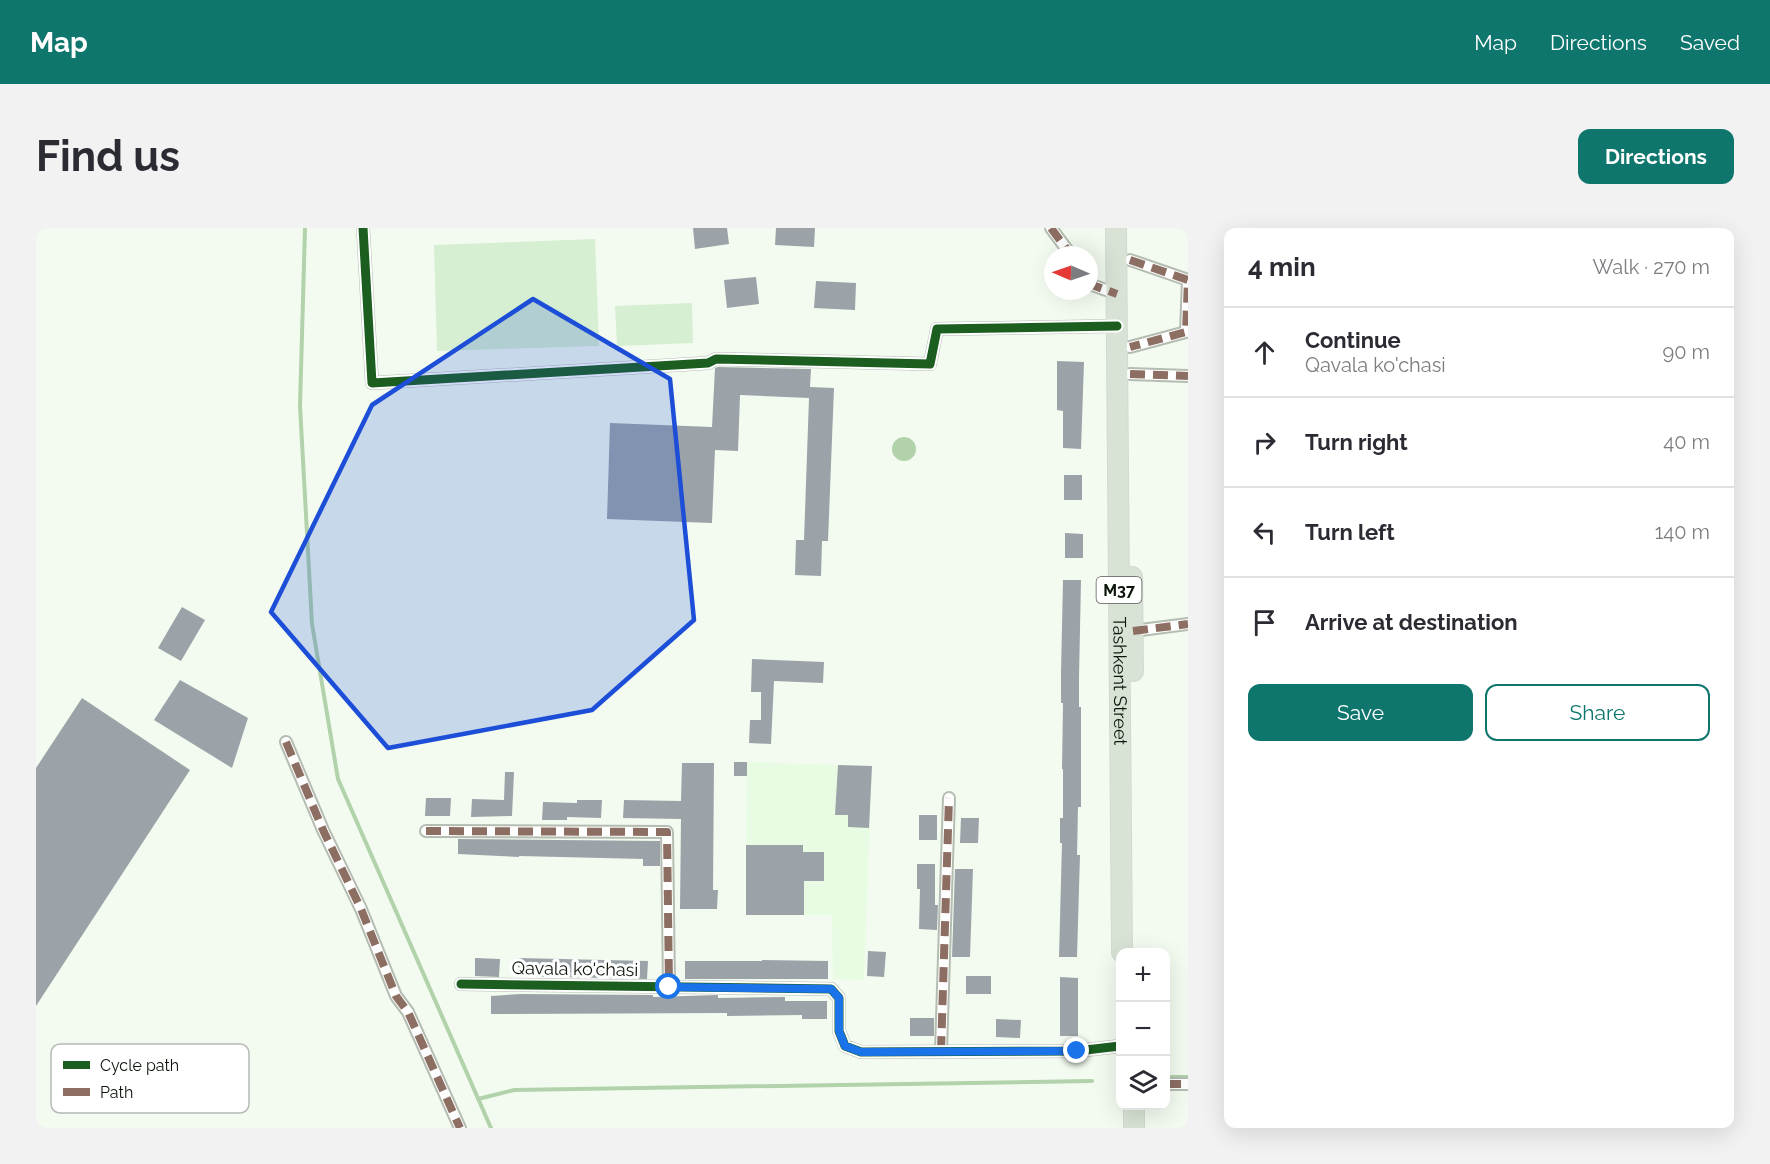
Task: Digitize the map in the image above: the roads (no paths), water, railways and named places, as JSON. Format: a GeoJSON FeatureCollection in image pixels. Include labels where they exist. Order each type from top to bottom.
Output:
{"type":"FeatureCollection","features":[{"type":"Feature","properties":{"kind":"highway","name":"Tashkent Street"},"geometry":{"type":"LineString","coordinates":[[1116,228],[1122,948]]}},
{"type":"Feature","properties":{"kind":"highway","name":"Tashkent Street"},"geometry":{"type":"LineString","coordinates":[[1129,228],[1133,948]]}},
{"type":"Feature","properties":{"kind":"highway"},"geometry":{"type":"LineString","coordinates":[[1123,1110],[1123,1128]]}},
{"type":"Feature","properties":{"kind":"highway"},"geometry":{"type":"LineString","coordinates":[[1134,1110],[1134,1128]]}},
{"type":"Feature","properties":{"kind":"street"},"geometry":{"type":"LineString","coordinates":[[363,228],[372,383],[708,363],[716,359],[930,364],[937,329],[1117,326]]}},
{"type":"Feature","properties":{"kind":"street"},"geometry":{"type":"LineString","coordinates":[[1051,228],[1064,246]]}},
{"type":"Feature","properties":{"kind":"street"},"geometry":{"type":"LineString","coordinates":[[1130,261],[1188,280],[1186,332],[1130,347]]}},
{"type":"Feature","properties":{"kind":"street"},"geometry":{"type":"LineString","coordinates":[[1098,287],[1117,294]]}},
{"type":"Feature","properties":{"kind":"street"},"geometry":{"type":"LineString","coordinates":[[1130,374],[1188,376]]}},
{"type":"Feature","properties":{"kind":"street"},"geometry":{"type":"LineString","coordinates":[[1133,631],[1188,624]]}},
{"type":"Feature","properties":{"kind":"street"},"geometry":{"type":"LineString","coordinates":[[286,742],[361,909],[396,996],[408,1012],[460,1128]]}},
{"type":"Feature","properties":{"kind":"street"},"geometry":{"type":"LineString","coordinates":[[949,798],[941,1051],[1077,1051],[1116,1046]]}},
{"type":"Feature","properties":{"kind":"street"},"geometry":{"type":"LineString","coordinates":[[426,831],[667,832],[669,987]]}},
{"type":"Feature","properties":{"kind":"street","name":"Qavala ko'chasi"},"geometry":{"type":"LineString","coordinates":[[461,984],[831,989],[839,998],[839,1031],[845,1046],[861,1052],[941,1051]]}},
{"type":"Feature","properties":{"kind":"street"},"geometry":{"type":"LineString","coordinates":[[1170,1084],[1188,1084]]}},
{"type":"Feature","properties":{"kind":"waterway"},"geometry":{"type":"LineString","coordinates":[[305,228],[300,406],[312,624],[338,779],[491,1128]]}},
{"type":"Feature","properties":{"kind":"waterway"},"geometry":{"type":"LineString","coordinates":[[1170,1077],[1188,1077]]}},
{"type":"Feature","properties":{"kind":"waterway"},"geometry":{"type":"LineString","coordinates":[[478,1099],[514,1090],[1092,1081]]}}]}
